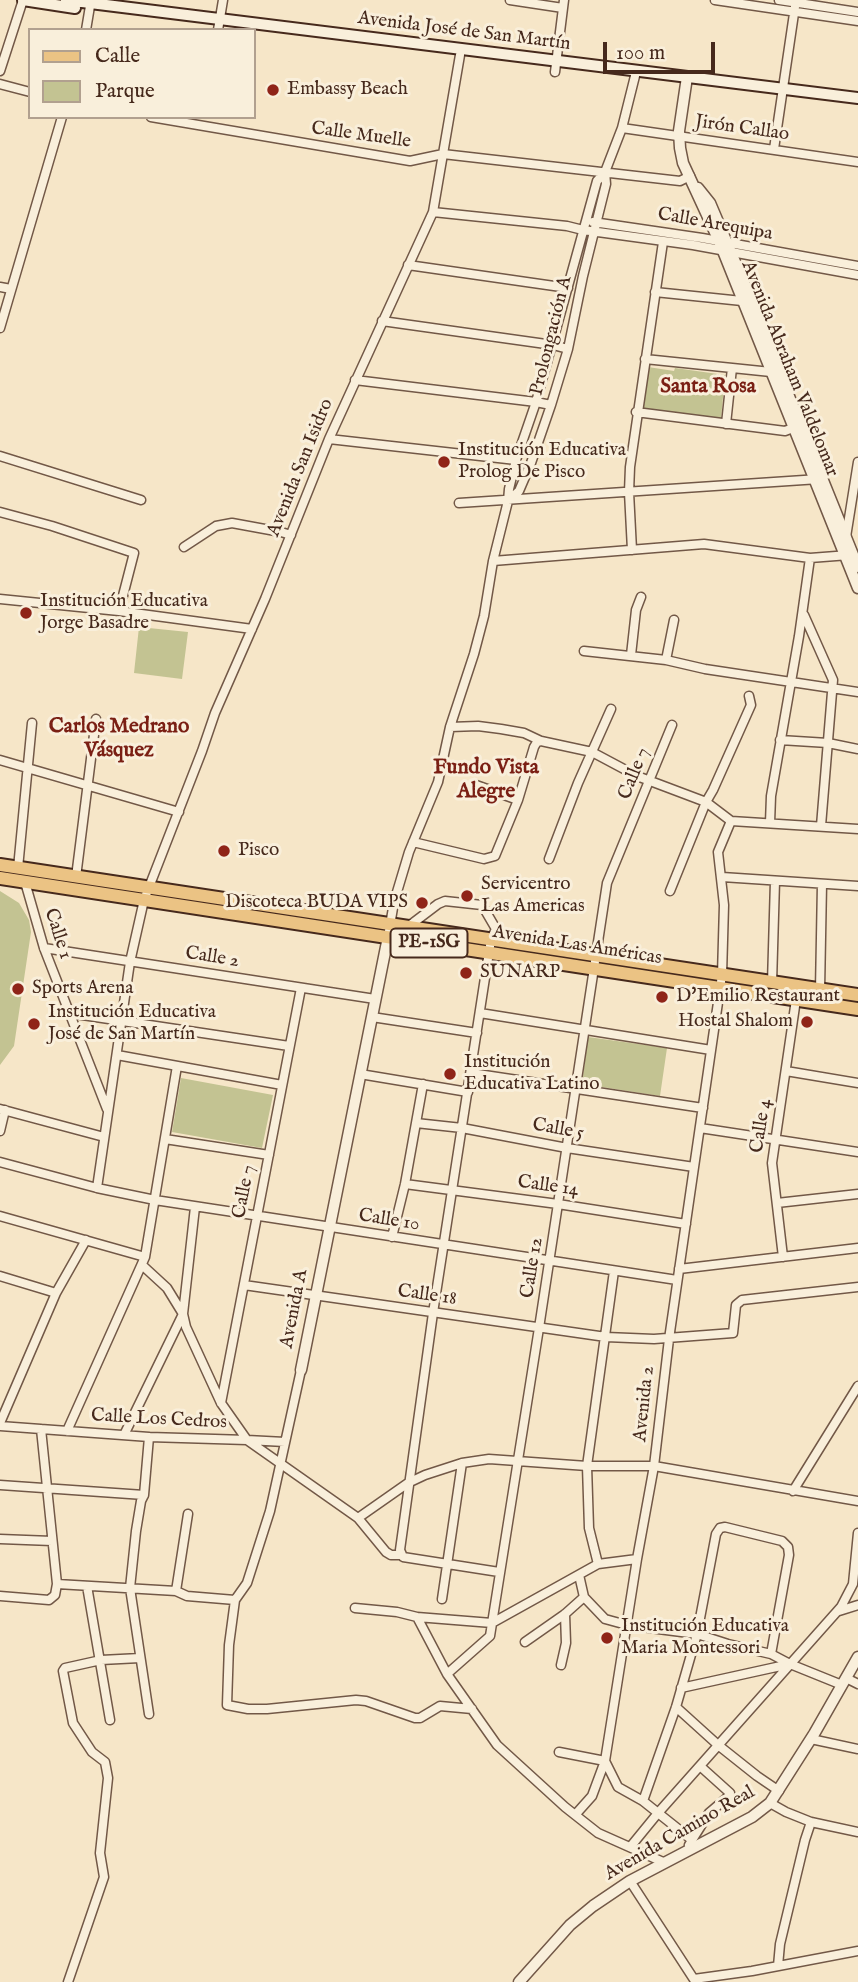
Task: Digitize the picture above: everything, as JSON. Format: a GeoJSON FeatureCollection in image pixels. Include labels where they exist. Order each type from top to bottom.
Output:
{"type":"FeatureCollection","features":[{"type":"Feature","properties":{"kind":"main road","name":"Avenida José de San Martín"},"geometry":{"type":"LineString","coordinates":[[23,0],[90,5]]}},
{"type":"Feature","properties":{"kind":"main road","name":"Avenida José de San Martín"},"geometry":{"type":"LineString","coordinates":[[66,0],[238,28]]}},
{"type":"Feature","properties":{"kind":"main road","name":"Avenida José de San Martín"},"geometry":{"type":"LineString","coordinates":[[219,25],[244,28]]}},
{"type":"Feature","properties":{"kind":"main road","name":"Avenida José de San Martín"},"geometry":{"type":"LineString","coordinates":[[256,30],[635,76],[687,79]]}},
{"type":"Feature","properties":{"kind":"main road","name":"Avenida José de San Martín"},"geometry":{"type":"LineString","coordinates":[[256,31],[858,100]]}},
{"type":"Feature","properties":{"kind":"main road","name":"Avenida Las Américas"},"geometry":{"type":"LineString","coordinates":[[0,865],[76,877],[147,894]]}},
{"type":"Feature","properties":{"kind":"main road","name":"Avenida Las Américas"},"geometry":{"type":"LineString","coordinates":[[0,878],[147,894],[721,981],[797,993],[858,1009]]}},
{"type":"Feature","properties":{"kind":"main road","name":"Avenida Las Américas"},"geometry":{"type":"LineString","coordinates":[[389,931],[407,927],[490,946]]}},
{"type":"Feature","properties":{"kind":"main road","name":"Avenida Las Américas"},"geometry":{"type":"LineString","coordinates":[[721,981],[772,983],[797,993],[820,990],[858,996]]}},
{"type":"Feature","properties":{"kind":"street"},"geometry":{"type":"LineString","coordinates":[[0,71],[23,0]]}},
{"type":"Feature","properties":{"kind":"street"},"geometry":{"type":"LineString","coordinates":[[219,25],[223,0]]}},
{"type":"Feature","properties":{"kind":"street"},"geometry":{"type":"LineString","coordinates":[[510,0],[564,4],[556,66]]}},
{"type":"Feature","properties":{"kind":"street"},"geometry":{"type":"LineString","coordinates":[[715,0],[858,12]]}},
{"type":"Feature","properties":{"kind":"street"},"geometry":{"type":"LineString","coordinates":[[779,0],[858,21]]}},
{"type":"Feature","properties":{"kind":"street"},"geometry":{"type":"LineString","coordinates":[[86,28],[90,5]]}},
{"type":"Feature","properties":{"kind":"street"},"geometry":{"type":"LineString","coordinates":[[774,149],[795,5]]}},
{"type":"Feature","properties":{"kind":"street","name":"Avenida San Isidro"},"geometry":{"type":"LineString","coordinates":[[97,1188],[130,962],[147,894],[215,713],[329,439],[433,212],[460,55]]}},
{"type":"Feature","properties":{"kind":"street","name":"Prolongación A"},"geometry":{"type":"LineString","coordinates":[[389,931],[394,902],[413,842],[438,782],[450,727],[474,654],[516,460],[553,345],[597,181],[605,172],[622,128],[635,76]]}},
{"type":"Feature","properties":{"kind":"street"},"geometry":{"type":"LineString","coordinates":[[687,79],[679,120],[681,156],[692,180],[708,199],[725,247]]}},
{"type":"Feature","properties":{"kind":"street"},"geometry":{"type":"LineString","coordinates":[[0,84],[28,91]]}},
{"type":"Feature","properties":{"kind":"street"},"geometry":{"type":"LineString","coordinates":[[0,328],[61,119]]}},
{"type":"Feature","properties":{"kind":"street","name":"Calle Muelle"},"geometry":{"type":"LineString","coordinates":[[163,119],[410,161],[443,154],[680,181],[692,180]]}},
{"type":"Feature","properties":{"kind":"street","name":"Jirón Callao"},"geometry":{"type":"LineString","coordinates":[[622,128],[858,162]]}},
{"type":"Feature","properties":{"kind":"street","name":"Prolongación A"},"geometry":{"type":"LineString","coordinates":[[508,501],[519,491],[551,405],[568,349],[607,184],[605,172]]}},
{"type":"Feature","properties":{"kind":"street","name":"Calle Arequipa"},"geometry":{"type":"LineString","coordinates":[[433,212],[596,227],[858,266]]}},
{"type":"Feature","properties":{"kind":"street","name":"Calle Arequipa"},"geometry":{"type":"LineString","coordinates":[[596,227],[663,242],[725,247],[858,275]]}},
{"type":"Feature","properties":{"kind":"street"},"geometry":{"type":"LineString","coordinates":[[632,550],[629,492],[636,412],[663,242]]}},
{"type":"Feature","properties":{"kind":"street","name":"Avenida Abraham Valdelomar"},"geometry":{"type":"LineString","coordinates":[[725,247],[742,301],[852,559]]}},
{"type":"Feature","properties":{"kind":"street","name":"Avenida Abraham Valdelomar"},"geometry":{"type":"LineString","coordinates":[[725,247],[766,335],[774,371],[793,428],[846,537],[858,588]]}},
{"type":"Feature","properties":{"kind":"street"},"geometry":{"type":"LineString","coordinates":[[408,265],[568,288]]}},
{"type":"Feature","properties":{"kind":"street"},"geometry":{"type":"LineString","coordinates":[[0,287],[11,289]]}},
{"type":"Feature","properties":{"kind":"street"},"geometry":{"type":"LineString","coordinates":[[655,292],[742,301]]}},
{"type":"Feature","properties":{"kind":"street"},"geometry":{"type":"LineString","coordinates":[[382,321],[568,349]]}},
{"type":"Feature","properties":{"kind":"street"},"geometry":{"type":"LineString","coordinates":[[645,359],[774,371]]}},
{"type":"Feature","properties":{"kind":"street"},"geometry":{"type":"LineString","coordinates":[[726,424],[732,368]]}},
{"type":"Feature","properties":{"kind":"street"},"geometry":{"type":"LineString","coordinates":[[355,380],[551,405]]}},
{"type":"Feature","properties":{"kind":"street"},"geometry":{"type":"LineString","coordinates":[[636,412],[785,431],[793,428]]}},
{"type":"Feature","properties":{"kind":"street"},"geometry":{"type":"LineString","coordinates":[[329,439],[516,460]]}},
{"type":"Feature","properties":{"kind":"street"},"geometry":{"type":"LineString","coordinates":[[0,456],[141,500]]}},
{"type":"Feature","properties":{"kind":"street"},"geometry":{"type":"LineString","coordinates":[[846,537],[858,462]]}},
{"type":"Feature","properties":{"kind":"street"},"geometry":{"type":"LineString","coordinates":[[459,503],[818,479]]}},
{"type":"Feature","properties":{"kind":"street"},"geometry":{"type":"LineString","coordinates":[[0,512],[134,553],[119,611]]}},
{"type":"Feature","properties":{"kind":"street"},"geometry":{"type":"LineString","coordinates":[[836,514],[845,518],[851,514]]}},
{"type":"Feature","properties":{"kind":"street"},"geometry":{"type":"LineString","coordinates":[[184,547],[216,526],[232,523],[290,536]]}},
{"type":"Feature","properties":{"kind":"street"},"geometry":{"type":"LineString","coordinates":[[493,561],[704,544],[810,558],[852,559]]}},
{"type":"Feature","properties":{"kind":"street"},"geometry":{"type":"LineString","coordinates":[[770,823],[771,796],[792,683],[810,558]]}},
{"type":"Feature","properties":{"kind":"street"},"geometry":{"type":"LineString","coordinates":[[631,655],[636,610],[641,597]]}},
{"type":"Feature","properties":{"kind":"street"},"geometry":{"type":"LineString","coordinates":[[0,599],[119,611],[252,629]]}},
{"type":"Feature","properties":{"kind":"street"},"geometry":{"type":"LineString","coordinates":[[803,612],[833,680],[821,826]]}},
{"type":"Feature","properties":{"kind":"street"},"geometry":{"type":"LineString","coordinates":[[666,660],[674,620]]}},
{"type":"Feature","properties":{"kind":"street"},"geometry":{"type":"LineString","coordinates":[[584,651],[666,660],[705,669],[858,692]]}},
{"type":"Feature","properties":{"kind":"street"},"geometry":{"type":"LineString","coordinates":[[670,891],[706,802],[751,705],[749,696]]}},
{"type":"Feature","properties":{"kind":"street"},"geometry":{"type":"LineString","coordinates":[[549,859],[611,709]]}},
{"type":"Feature","properties":{"kind":"street"},"geometry":{"type":"LineString","coordinates":[[76,877],[96,719]]}},
{"type":"Feature","properties":{"kind":"street"},"geometry":{"type":"LineString","coordinates":[[18,868],[33,723]]}},
{"type":"Feature","properties":{"kind":"street","name":"Calle 7"},"geometry":{"type":"LineString","coordinates":[[595,962],[607,883],[672,725]]}},
{"type":"Feature","properties":{"kind":"street"},"geometry":{"type":"LineString","coordinates":[[450,727],[478,726],[524,733],[541,741],[592,752],[649,780],[706,802],[731,821],[858,829]]}},
{"type":"Feature","properties":{"kind":"street"},"geometry":{"type":"LineString","coordinates":[[780,740],[828,743],[858,749]]}},
{"type":"Feature","properties":{"kind":"street"},"geometry":{"type":"LineString","coordinates":[[413,842],[489,859],[495,856],[518,800],[534,747],[541,741]]}},
{"type":"Feature","properties":{"kind":"street"},"geometry":{"type":"LineString","coordinates":[[0,760],[179,812]]}},
{"type":"Feature","properties":{"kind":"street"},"geometry":{"type":"LineString","coordinates":[[476,785],[518,800]]}},
{"type":"Feature","properties":{"kind":"street","name":"Avenida 2"},"geometry":{"type":"LineString","coordinates":[[575,1815],[592,1796],[605,1761],[636,1559],[654,1466],[677,1280],[721,981],[724,905],[718,852],[731,821]]}},
{"type":"Feature","properties":{"kind":"street"},"geometry":{"type":"LineString","coordinates":[[722,877],[858,886]]}},
{"type":"Feature","properties":{"kind":"street"},"geometry":{"type":"LineString","coordinates":[[772,983],[775,881]]}},
{"type":"Feature","properties":{"kind":"street","name":"Calle 1"},"geometry":{"type":"LineString","coordinates":[[25,882],[44,948],[108,1112]]}},
{"type":"Feature","properties":{"kind":"street"},"geometry":{"type":"LineString","coordinates":[[820,990],[822,884]]}},
{"type":"Feature","properties":{"kind":"street"},"geometry":{"type":"LineString","coordinates":[[402,1555],[400,1547],[408,1483],[433,1313],[490,946],[496,929],[480,904],[441,902],[407,927]]}},
{"type":"Feature","properties":{"kind":"street","name":"Avenida A"},"geometry":{"type":"LineString","coordinates":[[389,931],[291,1420],[270,1511],[247,1583],[235,1600],[229,1645],[227,1702],[229,1706],[248,1709],[356,1700],[420,1718],[440,1706],[472,1709]]}},
{"type":"Feature","properties":{"kind":"street","name":"Calle 2"},"geometry":{"type":"LineString","coordinates":[[44,948],[375,999]]}},
{"type":"Feature","properties":{"kind":"street","name":"Calle 12"},"geometry":{"type":"LineString","coordinates":[[492,1623],[595,962]]}},
{"type":"Feature","properties":{"kind":"street","name":"Calle 7"},"geometry":{"type":"LineString","coordinates":[[221,1403],[301,988]]}},
{"type":"Feature","properties":{"kind":"street","name":"Calle 4"},"geometry":{"type":"LineString","coordinates":[[783,1257],[772,1163],[797,993]]}},
{"type":"Feature","properties":{"kind":"street"},"geometry":{"type":"LineString","coordinates":[[69,1013],[289,1046]]}},
{"type":"Feature","properties":{"kind":"street"},"geometry":{"type":"LineString","coordinates":[[480,1013],[711,1050]]}},
{"type":"Feature","properties":{"kind":"street"},"geometry":{"type":"LineString","coordinates":[[372,1017],[477,1033]]}},
{"type":"Feature","properties":{"kind":"street"},"geometry":{"type":"LineString","coordinates":[[117,1055],[282,1085]]}},
{"type":"Feature","properties":{"kind":"street"},"geometry":{"type":"LineString","coordinates":[[67,1431],[144,1261],[177,1066]]}},
{"type":"Feature","properties":{"kind":"street"},"geometry":{"type":"LineString","coordinates":[[786,1072],[858,1083]]}},
{"type":"Feature","properties":{"kind":"street"},"geometry":{"type":"LineString","coordinates":[[471,1073],[703,1108]]}},
{"type":"Feature","properties":{"kind":"street"},"geometry":{"type":"LineString","coordinates":[[360,1074],[468,1092]]}},
{"type":"Feature","properties":{"kind":"street"},"geometry":{"type":"LineString","coordinates":[[392,1237],[405,1184],[423,1084]]}},
{"type":"Feature","properties":{"kind":"street"},"geometry":{"type":"LineString","coordinates":[[0,1131],[2,1109],[104,1137]]}},
{"type":"Feature","properties":{"kind":"street","name":"Calle 5"},"geometry":{"type":"LineString","coordinates":[[416,1123],[462,1128],[567,1148],[694,1167]]}},
{"type":"Feature","properties":{"kind":"street"},"geometry":{"type":"LineString","coordinates":[[700,1128],[858,1152]]}},
{"type":"Feature","properties":{"kind":"street"},"geometry":{"type":"LineString","coordinates":[[165,1139],[269,1155]]}},
{"type":"Feature","properties":{"kind":"street","name":"Calle 10"},"geometry":{"type":"LineString","coordinates":[[0,1162],[97,1188],[195,1207],[677,1280]]}},
{"type":"Feature","properties":{"kind":"street","name":"Calle 14"},"geometry":{"type":"LineString","coordinates":[[405,1184],[686,1224]]}},
{"type":"Feature","properties":{"kind":"street"},"geometry":{"type":"LineString","coordinates":[[776,1203],[858,1194]]}},
{"type":"Feature","properties":{"kind":"street"},"geometry":{"type":"LineString","coordinates":[[195,1207],[183,1314],[186,1327],[221,1403],[247,1440],[285,1442]]}},
{"type":"Feature","properties":{"kind":"street"},"geometry":{"type":"LineString","coordinates":[[0,1216],[86,1240],[144,1261],[183,1314]]}},
{"type":"Feature","properties":{"kind":"street"},"geometry":{"type":"LineString","coordinates":[[0,1424],[56,1293],[86,1240]]}},
{"type":"Feature","properties":{"kind":"street"},"geometry":{"type":"LineString","coordinates":[[679,1269],[858,1248]]}},
{"type":"Feature","properties":{"kind":"street"},"geometry":{"type":"LineString","coordinates":[[598,1564],[589,1528],[587,1466],[614,1271]]}},
{"type":"Feature","properties":{"kind":"street"},"geometry":{"type":"LineString","coordinates":[[0,1276],[56,1293]]}},
{"type":"Feature","properties":{"kind":"street","name":"Calle 18"},"geometry":{"type":"LineString","coordinates":[[244,1285],[606,1337],[669,1339],[733,1333],[736,1305],[742,1300],[858,1287]]}},
{"type":"Feature","properties":{"kind":"street"},"geometry":{"type":"LineString","coordinates":[[124,1436],[183,1314]]}},
{"type":"Feature","properties":{"kind":"street"},"geometry":{"type":"LineString","coordinates":[[793,1491],[858,1386]]}},
{"type":"Feature","properties":{"kind":"street","name":"Calle Los Cedros"},"geometry":{"type":"LineString","coordinates":[[0,1424],[124,1436],[247,1440],[358,1518],[391,1555],[499,1572]]}},
{"type":"Feature","properties":{"kind":"street"},"geometry":{"type":"LineString","coordinates":[[0,1596],[49,1600],[55,1595],[57,1584],[41,1429]]}},
{"type":"Feature","properties":{"kind":"street"},"geometry":{"type":"LineString","coordinates":[[149,1437],[144,1495],[136,1531],[130,1588],[149,1714]]}},
{"type":"Feature","properties":{"kind":"street"},"geometry":{"type":"LineString","coordinates":[[358,1518],[408,1483],[435,1471],[489,1459],[587,1466],[654,1466],[858,1501]]}},
{"type":"Feature","properties":{"kind":"street"},"geometry":{"type":"LineString","coordinates":[[442,1599],[462,1463]]}},
{"type":"Feature","properties":{"kind":"street"},"geometry":{"type":"LineString","coordinates":[[0,1485],[144,1495]]}},
{"type":"Feature","properties":{"kind":"street"},"geometry":{"type":"LineString","coordinates":[[176,1591],[188,1514]]}},
{"type":"Feature","properties":{"kind":"street"},"geometry":{"type":"LineString","coordinates":[[643,1801],[676,1707],[697,1634],[719,1529],[725,1527],[785,1543],[789,1552],[771,1654]]}},
{"type":"Feature","properties":{"kind":"street"},"geometry":{"type":"LineString","coordinates":[[631,1846],[848,1596],[858,1533]]}},
{"type":"Feature","properties":{"kind":"street"},"geometry":{"type":"LineString","coordinates":[[0,1539],[52,1541]]}},
{"type":"Feature","properties":{"kind":"street"},"geometry":{"type":"LineString","coordinates":[[355,1608],[417,1617],[492,1623],[598,1564],[636,1559]]}},
{"type":"Feature","properties":{"kind":"street"},"geometry":{"type":"LineString","coordinates":[[579,1575],[584,1597],[605,1619],[627,1625],[697,1634],[771,1654],[790,1664],[858,1684]]}},
{"type":"Feature","properties":{"kind":"street"},"geometry":{"type":"LineString","coordinates":[[57,1584],[176,1591],[187,1596],[235,1600]]}},
{"type":"Feature","properties":{"kind":"street"},"geometry":{"type":"LineString","coordinates":[[87,1586],[110,1720]]}},
{"type":"Feature","properties":{"kind":"street"},"geometry":{"type":"LineString","coordinates":[[525,1642],[584,1597]]}},
{"type":"Feature","properties":{"kind":"street"},"geometry":{"type":"LineString","coordinates":[[836,1612],[858,1605]]}},
{"type":"Feature","properties":{"kind":"street"},"geometry":{"type":"LineString","coordinates":[[561,1665],[566,1643],[565,1614]]}},
{"type":"Feature","properties":{"kind":"street"},"geometry":{"type":"LineString","coordinates":[[417,1617],[447,1674],[497,1745],[598,1833],[663,1862]]}},
{"type":"Feature","properties":{"kind":"street"},"geometry":{"type":"LineString","coordinates":[[447,1674],[488,1640],[492,1623]]}},
{"type":"Feature","properties":{"kind":"street","name":"Avenida Camino Real"},"geometry":{"type":"LineString","coordinates":[[519,1982],[570,1925],[593,1906],[663,1862],[752,1817],[770,1803],[858,1657]]}},
{"type":"Feature","properties":{"kind":"street"},"geometry":{"type":"LineString","coordinates":[[68,1982],[104,1877],[100,1853],[108,1778],[105,1762],[92,1752],[73,1723],[63,1671],[65,1668],[101,1660],[140,1658]]}},
{"type":"Feature","properties":{"kind":"street"},"geometry":{"type":"LineString","coordinates":[[681,1688],[790,1664]]}},
{"type":"Feature","properties":{"kind":"street"},"geometry":{"type":"LineString","coordinates":[[676,1707],[757,1776],[779,1791]]}},
{"type":"Feature","properties":{"kind":"street"},"geometry":{"type":"LineString","coordinates":[[812,1736],[858,1749]]}},
{"type":"Feature","properties":{"kind":"street"},"geometry":{"type":"LineString","coordinates":[[559,1752],[605,1761],[618,1787],[643,1801],[692,1840]]}},
{"type":"Feature","properties":{"kind":"street"},"geometry":{"type":"LineString","coordinates":[[686,1850],[709,1812],[730,1793],[700,1766]]}},
{"type":"Feature","properties":{"kind":"street"},"geometry":{"type":"LineString","coordinates":[[770,1803],[811,1822],[858,1832]]}},
{"type":"Feature","properties":{"kind":"street"},"geometry":{"type":"LineString","coordinates":[[778,1966],[780,1944],[811,1822]]}},
{"type":"Feature","properties":{"kind":"street"},"geometry":{"type":"LineString","coordinates":[[630,1881],[695,1980],[858,1951]]}},
{"type":"Feature","properties":{"kind":"green space"},"geometry":{"type":"Polygon","coordinates":[[[648,367],[725,375],[721,419],[643,408],[648,367]]]}},
{"type":"Feature","properties":{"kind":"green space"},"geometry":{"type":"Polygon","coordinates":[[[139,627],[188,632],[182,679],[134,673],[139,627]]]}},
{"type":"Feature","properties":{"kind":"green space"},"geometry":{"type":"Polygon","coordinates":[[[0,891],[19,903],[29,920],[31,932],[14,1046],[0,1065],[0,891]]]}},
{"type":"Feature","properties":{"kind":"green space"},"geometry":{"type":"Polygon","coordinates":[[[588,1037],[667,1048],[660,1096],[582,1084],[588,1037]]]}},
{"type":"Feature","properties":{"kind":"green space"},"geometry":{"type":"Polygon","coordinates":[[[181,1078],[273,1095],[262,1148],[172,1132],[181,1078]]]}},
{"type":"Feature","properties":{"kind":"place","name":"Embassy Beach"},"geometry":{"type":"Point","coordinates":[273,90]}},
{"type":"Feature","properties":{"kind":"place","name":"Institución Educativa Prolog De Pisco"},"geometry":{"type":"Point","coordinates":[444,462]}},
{"type":"Feature","properties":{"kind":"place","name":"Institución Educativa Jorge Basadre"},"geometry":{"type":"Point","coordinates":[26,613]}},
{"type":"Feature","properties":{"kind":"place","name":"Pisco"},"geometry":{"type":"Point","coordinates":[224,851]}},
{"type":"Feature","properties":{"kind":"place","name":"Servicentro Las Americas"},"geometry":{"type":"Point","coordinates":[467,896]}},
{"type":"Feature","properties":{"kind":"place","name":"Discoteca BUDA VIPS"},"geometry":{"type":"Point","coordinates":[422,903]}},
{"type":"Feature","properties":{"kind":"place","name":"SUNARP"},"geometry":{"type":"Point","coordinates":[466,973]}},
{"type":"Feature","properties":{"kind":"place","name":"Sports Arena"},"geometry":{"type":"Point","coordinates":[18,989]}},
{"type":"Feature","properties":{"kind":"place","name":"D'Emilio Restaurant"},"geometry":{"type":"Point","coordinates":[662,997]}},
{"type":"Feature","properties":{"kind":"place","name":"Hostal Shalom"},"geometry":{"type":"Point","coordinates":[807,1022]}},
{"type":"Feature","properties":{"kind":"place","name":"Institución Educativa José de San Martín"},"geometry":{"type":"Point","coordinates":[34,1024]}},
{"type":"Feature","properties":{"kind":"place","name":"Institución Educativa Latino"},"geometry":{"type":"Point","coordinates":[450,1074]}},
{"type":"Feature","properties":{"kind":"place","name":"Institución Educativa Maria Montessori"},"geometry":{"type":"Point","coordinates":[607,1638]}},
{"type":"Feature","properties":{"kind":"district","name":"Santa Rosa"},"geometry":{"type":"Point","coordinates":[708,388]}},
{"type":"Feature","properties":{"kind":"district","name":"Carlos Medrano Vásquez"},"geometry":{"type":"Point","coordinates":[119,740]}},
{"type":"Feature","properties":{"kind":"district","name":"Fundo Vista Alegre"},"geometry":{"type":"Point","coordinates":[486,781]}}]}
